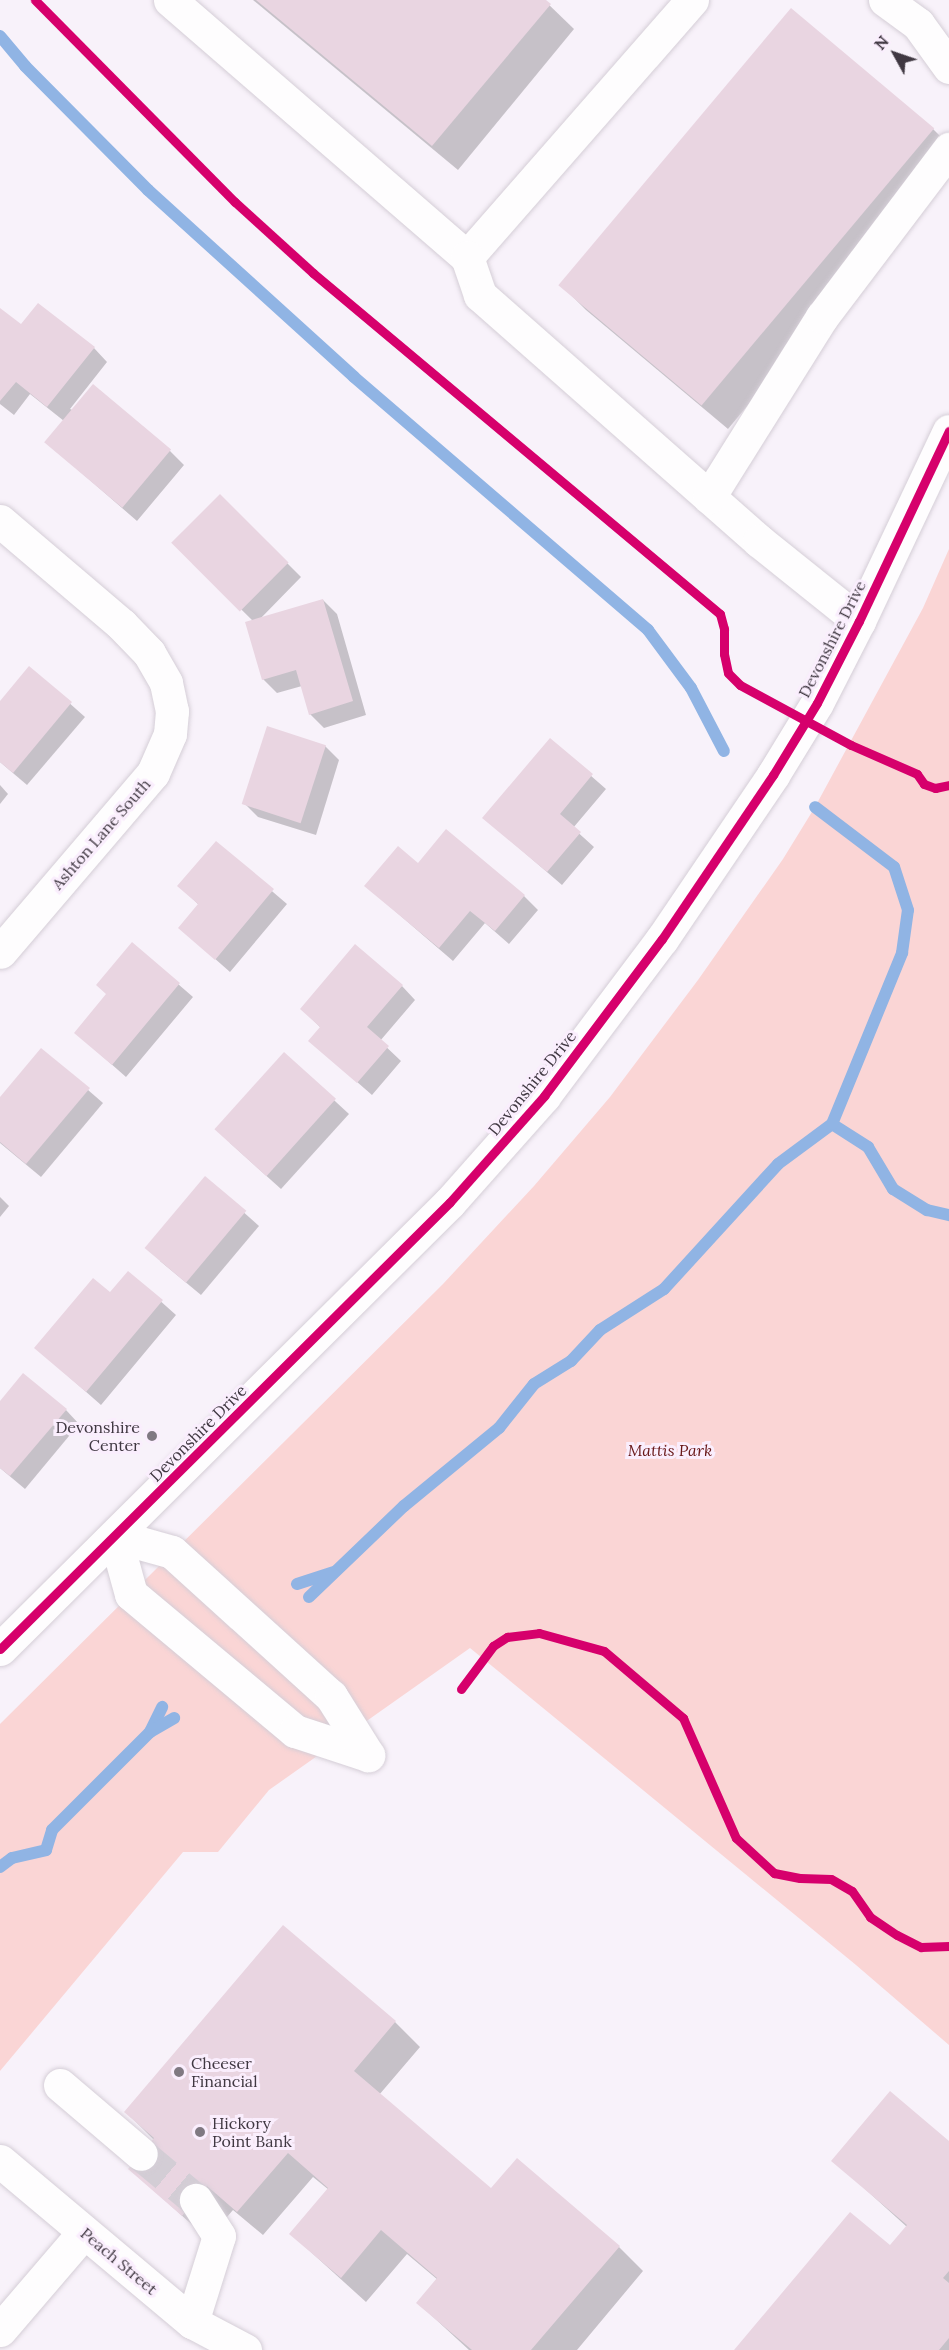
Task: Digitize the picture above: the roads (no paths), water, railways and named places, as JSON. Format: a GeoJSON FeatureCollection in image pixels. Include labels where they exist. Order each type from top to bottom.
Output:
{"type":"FeatureCollection","features":[{"type":"Feature","properties":{"kind":"street"},"geometry":{"type":"LineString","coordinates":[[170,0],[467,257],[480,295],[709,496],[859,621]]}},
{"type":"Feature","properties":{"kind":"street"},"geometry":{"type":"LineString","coordinates":[[467,257],[692,0]]}},
{"type":"Feature","properties":{"kind":"street"},"geometry":{"type":"LineString","coordinates":[[885,0],[918,24],[949,67]]}},
{"type":"Feature","properties":{"kind":"street"},"geometry":{"type":"LineString","coordinates":[[709,496],[822,318],[949,149]]}},
{"type":"Feature","properties":{"kind":"street","name":"Devonshire Drive"},"geometry":{"type":"LineString","coordinates":[[0,1649],[450,1202],[544,1096],[663,939],[743,821],[817,703],[859,621],[949,431]]}},
{"type":"Feature","properties":{"kind":"street","name":"Ashton Lane South"},"geometry":{"type":"LineString","coordinates":[[0,521],[122,625],[149,653],[166,683],[172,711],[170,734],[153,773],[0,952]]}},
{"type":"Feature","properties":{"kind":"street"},"geometry":{"type":"LineString","coordinates":[[115,1536],[172,1552],[331,1696],[368,1755],[295,1731],[131,1594],[115,1536]]}},
{"type":"Feature","properties":{"kind":"street"},"geometry":{"type":"LineString","coordinates":[[60,2085],[141,2154]]}},
{"type":"Feature","properties":{"kind":"street","name":"Peach Street"},"geometry":{"type":"LineString","coordinates":[[0,2161],[192,2322],[244,2350]]}},
{"type":"Feature","properties":{"kind":"street"},"geometry":{"type":"LineString","coordinates":[[192,2322],[219,2236],[196,2200]]}},
{"type":"Feature","properties":{"kind":"street"},"geometry":{"type":"LineString","coordinates":[[0,2330],[84,2232]]}},
{"type":"Feature","properties":{"kind":"waterway"},"geometry":{"type":"LineString","coordinates":[[0,36],[25,66],[148,190],[354,377],[648,630],[691,688],[724,751]]}},
{"type":"Feature","properties":{"kind":"waterway"},"geometry":{"type":"LineString","coordinates":[[309,1597],[404,1506],[499,1428],[534,1384],[571,1361],[600,1330],[664,1289],[778,1164],[832,1124],[902,953],[908,910],[894,867],[815,807]]}},
{"type":"Feature","properties":{"kind":"waterway"},"geometry":{"type":"LineString","coordinates":[[832,1124],[868,1147],[893,1189],[927,1210],[949,1215]]}},
{"type":"Feature","properties":{"kind":"waterway"},"geometry":{"type":"LineString","coordinates":[[297,1584],[333,1572]]}},
{"type":"Feature","properties":{"kind":"waterway"},"geometry":{"type":"LineString","coordinates":[[150,1732],[162,1707]]}},
{"type":"Feature","properties":{"kind":"waterway"},"geometry":{"type":"LineString","coordinates":[[0,1867],[12,1858],[46,1850],[52,1830],[150,1732],[174,1718]]}},
{"type":"Feature","properties":{"kind":"tunnel"},"geometry":{"type":"LineString","coordinates":[[141,2154],[196,2200]]}},
{"type":"Feature","properties":{"kind":"place","name":"Devonshire Center"},"geometry":{"type":"Point","coordinates":[152,1436]}},
{"type":"Feature","properties":{"kind":"place","name":"Cheeser Financial"},"geometry":{"type":"Point","coordinates":[179,2072]}},
{"type":"Feature","properties":{"kind":"place","name":"Hickory Point Bank"},"geometry":{"type":"Point","coordinates":[200,2132]}},
{"type":"Feature","properties":{"kind":"park label","name":"Mattis Park"},"geometry":{"type":"Point","coordinates":[670,1450]}}]}
